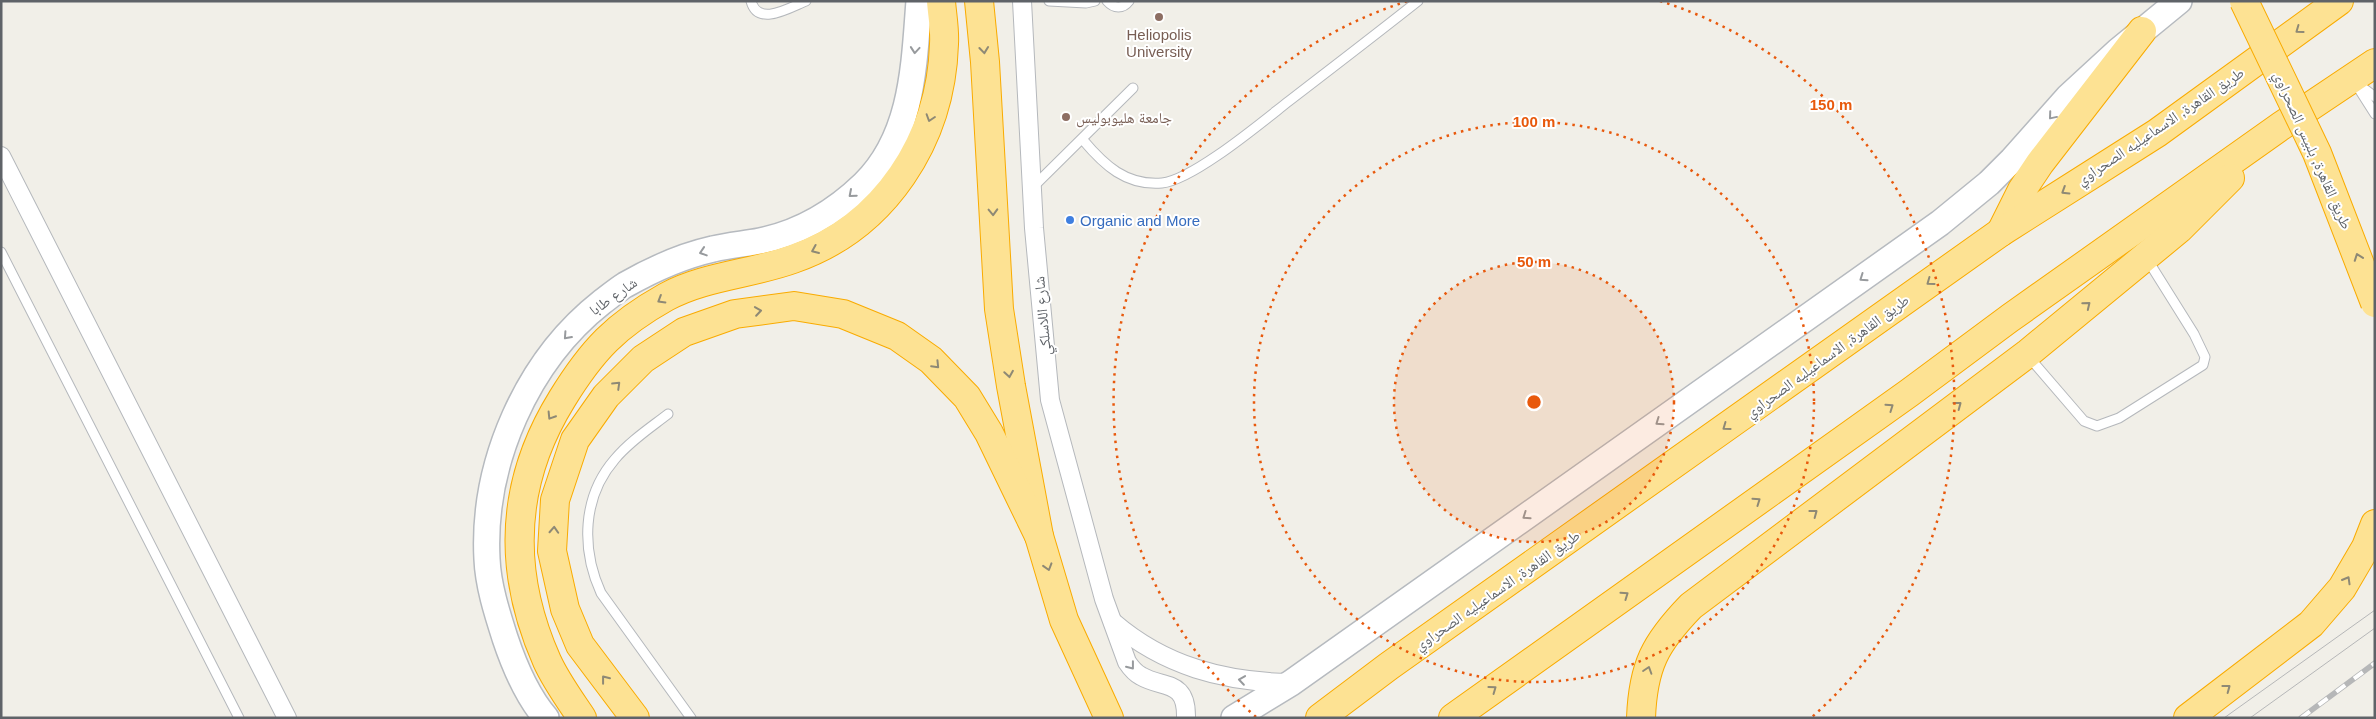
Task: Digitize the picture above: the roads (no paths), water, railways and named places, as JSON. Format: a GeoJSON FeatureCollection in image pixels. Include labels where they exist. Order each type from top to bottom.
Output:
{"type":"FeatureCollection","features":[{"type":"Feature","properties":{"kind":"highway"},"geometry":{"type":"LineString","coordinates":[[582,718],[548,663],[527,606],[518,545],[522,497],[529,468],[546,424],[574,379],[596,349],[624,322],[668,296],[721,277],[792,260],[828,245],[863,222],[890,192],[913,158],[930,121],[940,82],[945,42],[941,1]]}},
{"type":"Feature","properties":{"kind":"highway"},"geometry":{"type":"LineString","coordinates":[[979,1],[985,62],[999,309],[1038,536],[1064,620],[1109,718]]}},
{"type":"Feature","properties":{"kind":"highway","name":"طريق القاهرة, بلبيس الصحراوي"},"geometry":{"type":"LineString","coordinates":[[2244,1],[2317,153],[2375,303]]}},
{"type":"Feature","properties":{"kind":"highway","name":"طريق القاهرة, الاسماعيليه الصحراوي"},"geometry":{"type":"LineString","coordinates":[[1320,718],[1389,666],[2000,232],[2157,133],[2339,1]]}},
{"type":"Feature","properties":{"kind":"highway"},"geometry":{"type":"LineString","coordinates":[[2000,232],[2022,190],[2044,156],[2142,31]]}},
{"type":"Feature","properties":{"kind":"highway"},"geometry":{"type":"LineString","coordinates":[[1453,718],[2281,126],[2375,63]]}},
{"type":"Feature","properties":{"kind":"highway"},"geometry":{"type":"LineString","coordinates":[[1641,718],[1642,693],[1647,669],[1658,646],[1675,622],[1691,606],[2027,354],[2179,229],[2281,126]]}},
{"type":"Feature","properties":{"kind":"highway"},"geometry":{"type":"LineString","coordinates":[[635,718],[580,645],[565,609],[552,551],[555,500],[575,440],[606,396],[643,359],[684,332],[735,314],[794,306],[843,314],[897,336],[931,360],[967,398],[989,433],[1038,536]]}},
{"type":"Feature","properties":{"kind":"highway"},"geometry":{"type":"LineString","coordinates":[[2188,718],[2311,624],[2342,588],[2366,546],[2375,524]]}},
{"type":"Feature","properties":{"kind":"street","name":"شارع طابا"},"geometry":{"type":"LineString","coordinates":[[546,718],[524,684],[510,654],[496,610],[487,559],[490,500],[505,439],[525,396],[551,354],[584,317],[622,287],[665,264],[712,249],[763,240],[803,227],[836,208],[865,183],[888,153],[904,118],[912,82],[919,1]]}},
{"type":"Feature","properties":{"kind":"street","name":"شارع اللاسلكي"},"geometry":{"type":"LineString","coordinates":[[1022,1],[1031,190],[1050,400],[1104,599],[1127,662],[1143,678],[1169,685],[1176,689],[1185,702],[1186,718]]}},
{"type":"Feature","properties":{"kind":"street"},"geometry":{"type":"LineString","coordinates":[[1234,718],[1290,683],[1940,224],[1990,183],[2068,97],[2178,1]]}},
{"type":"Feature","properties":{"kind":"street"},"geometry":{"type":"LineString","coordinates":[[1,156],[287,718]]}},
{"type":"Feature","properties":{"kind":"street"},"geometry":{"type":"LineString","coordinates":[[1113,622],[1148,648],[1187,666],[1238,680],[1290,683]]}},
{"type":"Feature","properties":{"kind":"lane"},"geometry":{"type":"LineString","coordinates":[[751,1],[753,9],[767,15],[783,5],[806,1]]}},
{"type":"Feature","properties":{"kind":"lane"},"geometry":{"type":"LineString","coordinates":[[1049,1],[1086,3],[1095,1]]}},
{"type":"Feature","properties":{"kind":"lane"},"geometry":{"type":"LineString","coordinates":[[1107,1],[1112,6],[1118,7],[1124,7],[1129,1]]}},
{"type":"Feature","properties":{"kind":"lane"},"geometry":{"type":"LineString","coordinates":[[1083,140],[1112,170],[1128,179],[1145,183],[1164,183],[1181,178],[1243,136],[1418,1]]}},
{"type":"Feature","properties":{"kind":"lane"},"geometry":{"type":"LineString","coordinates":[[2352,79],[2375,97]]}},
{"type":"Feature","properties":{"kind":"lane"},"geometry":{"type":"LineString","coordinates":[[2352,79],[2375,114]]}},
{"type":"Feature","properties":{"kind":"lane"},"geometry":{"type":"LineString","coordinates":[[1031,190],[1133,88]]}},
{"type":"Feature","properties":{"kind":"lane"},"geometry":{"type":"LineString","coordinates":[[1,252],[239,718]]}},
{"type":"Feature","properties":{"kind":"lane"},"geometry":{"type":"LineString","coordinates":[[2027,354],[2084,421],[2096,426],[2119,418],[2203,365],[2206,357],[2194,334],[2146,257]]}},
{"type":"Feature","properties":{"kind":"lane"},"geometry":{"type":"LineString","coordinates":[[668,414],[628,445],[603,476],[589,514],[586,534],[593,574],[601,593],[691,718]]}},
{"type":"Feature","properties":{"kind":"tram line"},"geometry":{"type":"LineString","coordinates":[[2224,718],[2375,610]]}},
{"type":"Feature","properties":{"kind":"tram line"},"geometry":{"type":"LineString","coordinates":[[2250,718],[2375,628]]}},
{"type":"Feature","properties":{"kind":"railway"},"geometry":{"type":"LineString","coordinates":[[2301,718],[2375,663]]}},
{"type":"Feature","properties":{"kind":"place","name":"Heliopolis University"},"geometry":{"type":"Point","coordinates":[1159,17]}},
{"type":"Feature","properties":{"kind":"place","name":"جامعة هليوبوليس"},"geometry":{"type":"Point","coordinates":[1066,117]}},
{"type":"Feature","properties":{"kind":"place","name":"Organic and More"},"geometry":{"type":"Point","coordinates":[1070,220]}}]}
